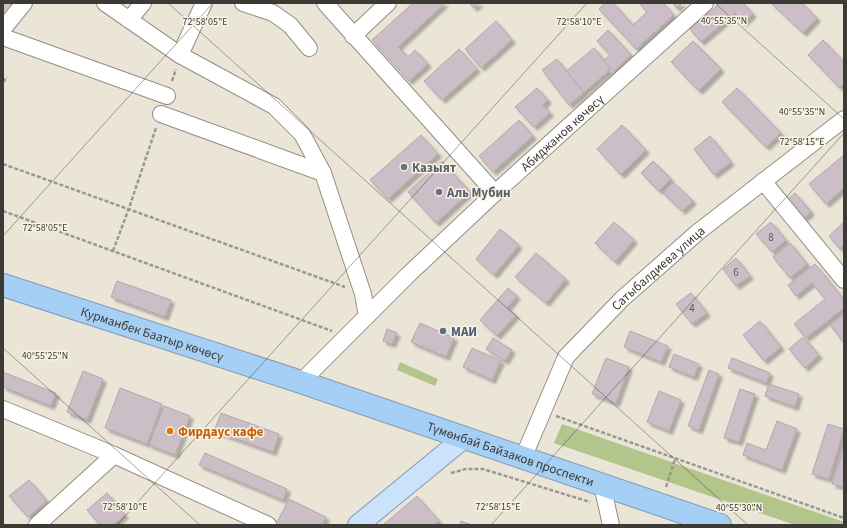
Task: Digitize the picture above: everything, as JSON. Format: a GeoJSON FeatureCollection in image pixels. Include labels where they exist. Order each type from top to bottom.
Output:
{"type":"FeatureCollection","features":[{"type":"Feature","properties":{"kind":"highway","name":"Курманбек Баатыр көчөсү"},"geometry":{"type":"LineString","coordinates":[[3,285],[301,382]]}},
{"type":"Feature","properties":{"kind":"highway","name":"Түмөнбай Байзаков проспекти"},"geometry":{"type":"LineString","coordinates":[[301,382],[720,525]]}},
{"type":"Feature","properties":{"kind":"main road"},"geometry":{"type":"LineString","coordinates":[[358,525],[464,438]]}},
{"type":"Feature","properties":{"kind":"street"},"geometry":{"type":"LineString","coordinates":[[3,29],[24,3]]}},
{"type":"Feature","properties":{"kind":"street"},"geometry":{"type":"LineString","coordinates":[[105,3],[180,55],[274,106],[302,134],[323,173],[363,294],[367,316]]}},
{"type":"Feature","properties":{"kind":"street"},"geometry":{"type":"LineString","coordinates":[[130,20],[143,3]]}},
{"type":"Feature","properties":{"kind":"street"},"geometry":{"type":"LineString","coordinates":[[180,55],[204,3]]}},
{"type":"Feature","properties":{"kind":"street"},"geometry":{"type":"LineString","coordinates":[[243,3],[273,13],[290,25],[309,48]]}},
{"type":"Feature","properties":{"kind":"street"},"geometry":{"type":"LineString","coordinates":[[325,3],[495,193]]}},
{"type":"Feature","properties":{"kind":"street"},"geometry":{"type":"LineString","coordinates":[[353,36],[388,3]]}},
{"type":"Feature","properties":{"kind":"street","name":"Абиджанов көчөсү"},"geometry":{"type":"LineString","coordinates":[[301,382],[367,316],[495,193],[704,3]]}},
{"type":"Feature","properties":{"kind":"street"},"geometry":{"type":"LineString","coordinates":[[3,37],[16,43],[118,77],[167,96]]}},
{"type":"Feature","properties":{"kind":"street"},"geometry":{"type":"LineString","coordinates":[[161,114],[323,173]]}},
{"type":"Feature","properties":{"kind":"street","name":"Сатыбалдиева улица"},"geometry":{"type":"LineString","coordinates":[[523,458],[566,357],[622,299],[698,232],[843,121]]}},
{"type":"Feature","properties":{"kind":"street"},"geometry":{"type":"LineString","coordinates":[[764,182],[844,280]]}},
{"type":"Feature","properties":{"kind":"street"},"geometry":{"type":"LineString","coordinates":[[3,409],[114,455],[268,525]]}},
{"type":"Feature","properties":{"kind":"street"},"geometry":{"type":"LineString","coordinates":[[37,525],[114,455]]}},
{"type":"Feature","properties":{"kind":"street"},"geometry":{"type":"LineString","coordinates":[[602,485],[611,525]]}},
{"type":"Feature","properties":{"kind":"path"},"geometry":{"type":"LineString","coordinates":[[167,96],[180,55]]}},
{"type":"Feature","properties":{"kind":"path"},"geometry":{"type":"LineString","coordinates":[[3,82],[7,77]]}},
{"type":"Feature","properties":{"kind":"path"},"geometry":{"type":"LineString","coordinates":[[113,251],[161,114]]}},
{"type":"Feature","properties":{"kind":"path"},"geometry":{"type":"LineString","coordinates":[[3,164],[129,208],[363,294]]}},
{"type":"Feature","properties":{"kind":"path"},"geometry":{"type":"LineString","coordinates":[[3,211],[333,331]]}},
{"type":"Feature","properties":{"kind":"path"},"geometry":{"type":"LineString","coordinates":[[543,412],[844,518]]}},
{"type":"Feature","properties":{"kind":"path"},"geometry":{"type":"LineString","coordinates":[[666,487],[675,459]]}},
{"type":"Feature","properties":{"kind":"path"},"geometry":{"type":"LineString","coordinates":[[445,476],[466,469],[483,469],[607,508]]}},
{"type":"Feature","properties":{"kind":"green space"},"geometry":{"type":"Polygon","coordinates":[[[400,362],[438,379],[435,386],[397,370],[400,362]]]}},
{"type":"Feature","properties":{"kind":"green space"},"geometry":{"type":"Polygon","coordinates":[[[562,424],[844,522],[844,525],[795,525],[554,443],[562,424]]]}},
{"type":"Feature","properties":{"kind":"building"},"geometry":{"type":"Polygon","coordinates":[[[3,3],[14,3],[3,17],[3,3]]]}},
{"type":"Feature","properties":{"kind":"building"},"geometry":{"type":"Polygon","coordinates":[[[413,3],[445,3],[398,47],[408,57],[415,50],[428,64],[409,81],[372,40],[413,3]]]}},
{"type":"Feature","properties":{"kind":"building"},"geometry":{"type":"Polygon","coordinates":[[[469,3],[480,3],[474,8],[469,3]]]}},
{"type":"Feature","properties":{"kind":"building"},"geometry":{"type":"Polygon","coordinates":[[[605,3],[613,3],[633,25],[647,12],[639,3],[663,3],[674,15],[636,49],[599,9],[605,3]]]}},
{"type":"Feature","properties":{"kind":"building"},"geometry":{"type":"Polygon","coordinates":[[[672,3],[682,3],[677,8],[672,3]]]}},
{"type":"Feature","properties":{"kind":"building"},"geometry":{"type":"Polygon","coordinates":[[[720,3],[743,3],[753,14],[743,23],[735,13],[701,42],[690,29],[720,3]]]}},
{"type":"Feature","properties":{"kind":"building"},"geometry":{"type":"Polygon","coordinates":[[[771,3],[802,3],[817,18],[803,33],[771,3]]]}},
{"type":"Feature","properties":{"kind":"building"},"geometry":{"type":"Polygon","coordinates":[[[496,21],[512,40],[481,68],[465,49],[496,21]]]}},
{"type":"Feature","properties":{"kind":"building"},"geometry":{"type":"Polygon","coordinates":[[[608,30],[631,55],[611,74],[601,63],[610,55],[597,41],[608,30]]]}},
{"type":"Feature","properties":{"kind":"building"},"geometry":{"type":"Polygon","coordinates":[[[823,40],[844,62],[844,84],[840,88],[808,55],[823,40]]]}},
{"type":"Feature","properties":{"kind":"building"},"geometry":{"type":"Polygon","coordinates":[[[693,41],[721,69],[699,91],[671,62],[693,41]]]}},
{"type":"Feature","properties":{"kind":"building"},"geometry":{"type":"Polygon","coordinates":[[[594,48],[611,69],[582,94],[564,73],[594,48]]]}},
{"type":"Feature","properties":{"kind":"building"},"geometry":{"type":"Polygon","coordinates":[[[459,49],[477,69],[442,100],[424,81],[459,49]]]}},
{"type":"Feature","properties":{"kind":"building"},"geometry":{"type":"Polygon","coordinates":[[[557,59],[584,93],[569,105],[542,70],[557,59]]]}},
{"type":"Feature","properties":{"kind":"building"},"geometry":{"type":"Polygon","coordinates":[[[537,88],[548,100],[543,105],[550,113],[534,127],[515,107],[537,88]]]}},
{"type":"Feature","properties":{"kind":"building"},"geometry":{"type":"Polygon","coordinates":[[[737,88],[781,133],[766,147],[722,102],[737,88]]]}},
{"type":"Feature","properties":{"kind":"building"},"geometry":{"type":"Polygon","coordinates":[[[519,120],[533,136],[493,172],[479,156],[519,120]]]}},
{"type":"Feature","properties":{"kind":"building"},"geometry":{"type":"Polygon","coordinates":[[[622,125],[646,150],[621,175],[597,149],[622,125]]]}},
{"type":"Feature","properties":{"kind":"building","name":"Казыят"},"geometry":{"type":"Polygon","coordinates":[[[421,135],[438,154],[388,199],[370,180],[421,135]]]}},
{"type":"Feature","properties":{"kind":"building"},"geometry":{"type":"Polygon","coordinates":[[[710,136],[731,162],[714,175],[694,149],[710,136]]]}},
{"type":"Feature","properties":{"kind":"building"},"geometry":{"type":"Polygon","coordinates":[[[844,155],[844,188],[826,204],[809,184],[844,155]]]}},
{"type":"Feature","properties":{"kind":"building","name":"Аль Мубин"},"geometry":{"type":"Polygon","coordinates":[[[442,161],[470,192],[436,223],[408,192],[442,161]]]}},
{"type":"Feature","properties":{"kind":"building"},"geometry":{"type":"Polygon","coordinates":[[[653,161],[671,179],[659,191],[641,173],[653,161]]]}},
{"type":"Feature","properties":{"kind":"building"},"geometry":{"type":"Polygon","coordinates":[[[673,182],[693,201],[682,211],[663,193],[673,182]]]}},
{"type":"Feature","properties":{"kind":"building"},"geometry":{"type":"Polygon","coordinates":[[[795,193],[811,212],[803,219],[787,200],[795,193]]]}},
{"type":"Feature","properties":{"kind":"building"},"geometry":{"type":"Polygon","coordinates":[[[614,222],[634,240],[615,262],[595,243],[614,222]]]}},
{"type":"Feature","properties":{"kind":"building"},"geometry":{"type":"Polygon","coordinates":[[[771,222],[786,240],[772,252],[756,234],[771,222]]]}},
{"type":"Feature","properties":{"kind":"building"},"geometry":{"type":"Polygon","coordinates":[[[844,222],[844,245],[840,249],[829,236],[844,222]]]}},
{"type":"Feature","properties":{"kind":"building"},"geometry":{"type":"Polygon","coordinates":[[[500,229],[519,245],[494,275],[476,259],[500,229]]]}},
{"type":"Feature","properties":{"kind":"building"},"geometry":{"type":"Polygon","coordinates":[[[790,243],[807,264],[790,278],[773,257],[790,243]]]}},
{"type":"Feature","properties":{"kind":"building"},"geometry":{"type":"Polygon","coordinates":[[[536,253],[566,279],[546,303],[515,277],[536,253]]]}},
{"type":"Feature","properties":{"kind":"building"},"geometry":{"type":"Polygon","coordinates":[[[736,258],[750,276],[736,286],[723,269],[736,258]]]}},
{"type":"Feature","properties":{"kind":"building"},"geometry":{"type":"Polygon","coordinates":[[[815,264],[844,300],[844,308],[806,338],[794,324],[825,299],[812,283],[796,296],[788,285],[815,264]]]}},
{"type":"Feature","properties":{"kind":"building"},"geometry":{"type":"Polygon","coordinates":[[[117,281],[171,300],[165,317],[111,297],[117,281]]]}},
{"type":"Feature","properties":{"kind":"building"},"geometry":{"type":"Polygon","coordinates":[[[508,288],[517,296],[507,308],[516,315],[497,336],[480,320],[508,288]]]}},
{"type":"Feature","properties":{"kind":"building"},"geometry":{"type":"Polygon","coordinates":[[[691,293],[707,313],[692,324],[676,304],[691,293]]]}},
{"type":"Feature","properties":{"kind":"building"},"geometry":{"type":"Polygon","coordinates":[[[844,314],[844,343],[830,325],[844,314]]]}},
{"type":"Feature","properties":{"kind":"building"},"geometry":{"type":"Polygon","coordinates":[[[760,321],[781,347],[764,361],[743,335],[760,321]]]}},
{"type":"Feature","properties":{"kind":"building"},"geometry":{"type":"Polygon","coordinates":[[[420,323],[454,338],[446,357],[411,342],[420,323]]]}},
{"type":"Feature","properties":{"kind":"building"},"geometry":{"type":"Polygon","coordinates":[[[387,329],[397,333],[392,344],[383,341],[387,329]]]}},
{"type":"Feature","properties":{"kind":"building"},"geometry":{"type":"Polygon","coordinates":[[[630,331],[668,346],[661,362],[624,347],[630,331]]]}},
{"type":"Feature","properties":{"kind":"building"},"geometry":{"type":"Polygon","coordinates":[[[803,337],[819,355],[805,368],[789,349],[803,337]]]}},
{"type":"Feature","properties":{"kind":"building"},"geometry":{"type":"Polygon","coordinates":[[[493,338],[512,350],[505,361],[486,349],[493,338]]]}},
{"type":"Feature","properties":{"kind":"building"},"geometry":{"type":"Polygon","coordinates":[[[472,348],[501,361],[492,380],[463,367],[472,348]]]}},
{"type":"Feature","properties":{"kind":"building"},"geometry":{"type":"Polygon","coordinates":[[[674,354],[699,364],[694,377],[669,367],[674,354]]]}},
{"type":"Feature","properties":{"kind":"building"},"geometry":{"type":"Polygon","coordinates":[[[606,358],[629,367],[616,403],[592,394],[606,358]]]}},
{"type":"Feature","properties":{"kind":"building"},"geometry":{"type":"Polygon","coordinates":[[[732,358],[770,373],[766,383],[728,368],[732,358]]]}},
{"type":"Feature","properties":{"kind":"building"},"geometry":{"type":"Polygon","coordinates":[[[709,370],[719,374],[699,430],[688,426],[709,370]]]}},
{"type":"Feature","properties":{"kind":"building"},"geometry":{"type":"Polygon","coordinates":[[[83,371],[103,379],[87,420],[67,412],[83,371]]]}},
{"type":"Feature","properties":{"kind":"building"},"geometry":{"type":"Polygon","coordinates":[[[3,372],[56,393],[51,406],[3,387],[3,372]]]}},
{"type":"Feature","properties":{"kind":"building"},"geometry":{"type":"Polygon","coordinates":[[[769,384],[799,394],[795,407],[765,396],[769,384]]]}},
{"type":"Feature","properties":{"kind":"building"},"geometry":{"type":"Polygon","coordinates":[[[120,388],[162,404],[147,444],[105,428],[120,388]]]}},
{"type":"Feature","properties":{"kind":"building"},"geometry":{"type":"Polygon","coordinates":[[[740,389],[755,394],[739,442],[724,438],[740,389]]]}},
{"type":"Feature","properties":{"kind":"building"},"geometry":{"type":"Polygon","coordinates":[[[659,391],[681,400],[669,431],[647,422],[659,391]]]}},
{"type":"Feature","properties":{"kind":"building","name":"Фирдаус кафе"},"geometry":{"type":"Polygon","coordinates":[[[164,406],[190,416],[175,455],[149,445],[164,406]]]}},
{"type":"Feature","properties":{"kind":"building"},"geometry":{"type":"Polygon","coordinates":[[[221,413],[279,434],[273,452],[214,431],[221,413]]]}},
{"type":"Feature","properties":{"kind":"building"},"geometry":{"type":"Polygon","coordinates":[[[777,421],[797,429],[782,470],[743,455],[747,443],[766,450],[777,421]]]}},
{"type":"Feature","properties":{"kind":"building"},"geometry":{"type":"Polygon","coordinates":[[[828,424],[844,429],[829,479],[812,474],[828,424]]]}},
{"type":"Feature","properties":{"kind":"building"},"geometry":{"type":"Polygon","coordinates":[[[844,446],[844,487],[832,484],[844,446]]]}},
{"type":"Feature","properties":{"kind":"building"},"geometry":{"type":"Polygon","coordinates":[[[205,453],[287,489],[283,500],[199,465],[205,453]]]}},
{"type":"Feature","properties":{"kind":"building"},"geometry":{"type":"Polygon","coordinates":[[[29,480],[47,501],[28,517],[9,496],[29,480]]]}},
{"type":"Feature","properties":{"kind":"building"},"geometry":{"type":"Polygon","coordinates":[[[107,493],[125,515],[113,525],[100,525],[87,510],[107,493]]]}},
{"type":"Feature","properties":{"kind":"building"},"geometry":{"type":"Polygon","coordinates":[[[417,496],[439,521],[434,525],[383,525],[417,496]]]}},
{"type":"Feature","properties":{"kind":"building"},"geometry":{"type":"Polygon","coordinates":[[[289,499],[326,517],[322,525],[283,525],[277,522],[289,499]]]}},
{"type":"Feature","properties":{"kind":"building"},"geometry":{"type":"Polygon","coordinates":[[[461,521],[472,525],[460,525],[461,521]]]}},
{"type":"Feature","properties":{"kind":"place","name":"Казыят"},"geometry":{"type":"Point","coordinates":[404,167]}},
{"type":"Feature","properties":{"kind":"place","name":"Аль Мубин"},"geometry":{"type":"Point","coordinates":[439,192]}},
{"type":"Feature","properties":{"kind":"place","name":"МАИ"},"geometry":{"type":"Point","coordinates":[443,331]}},
{"type":"Feature","properties":{"kind":"place","name":"Фирдаус кафе"},"geometry":{"type":"Point","coordinates":[170,431]}}]}
